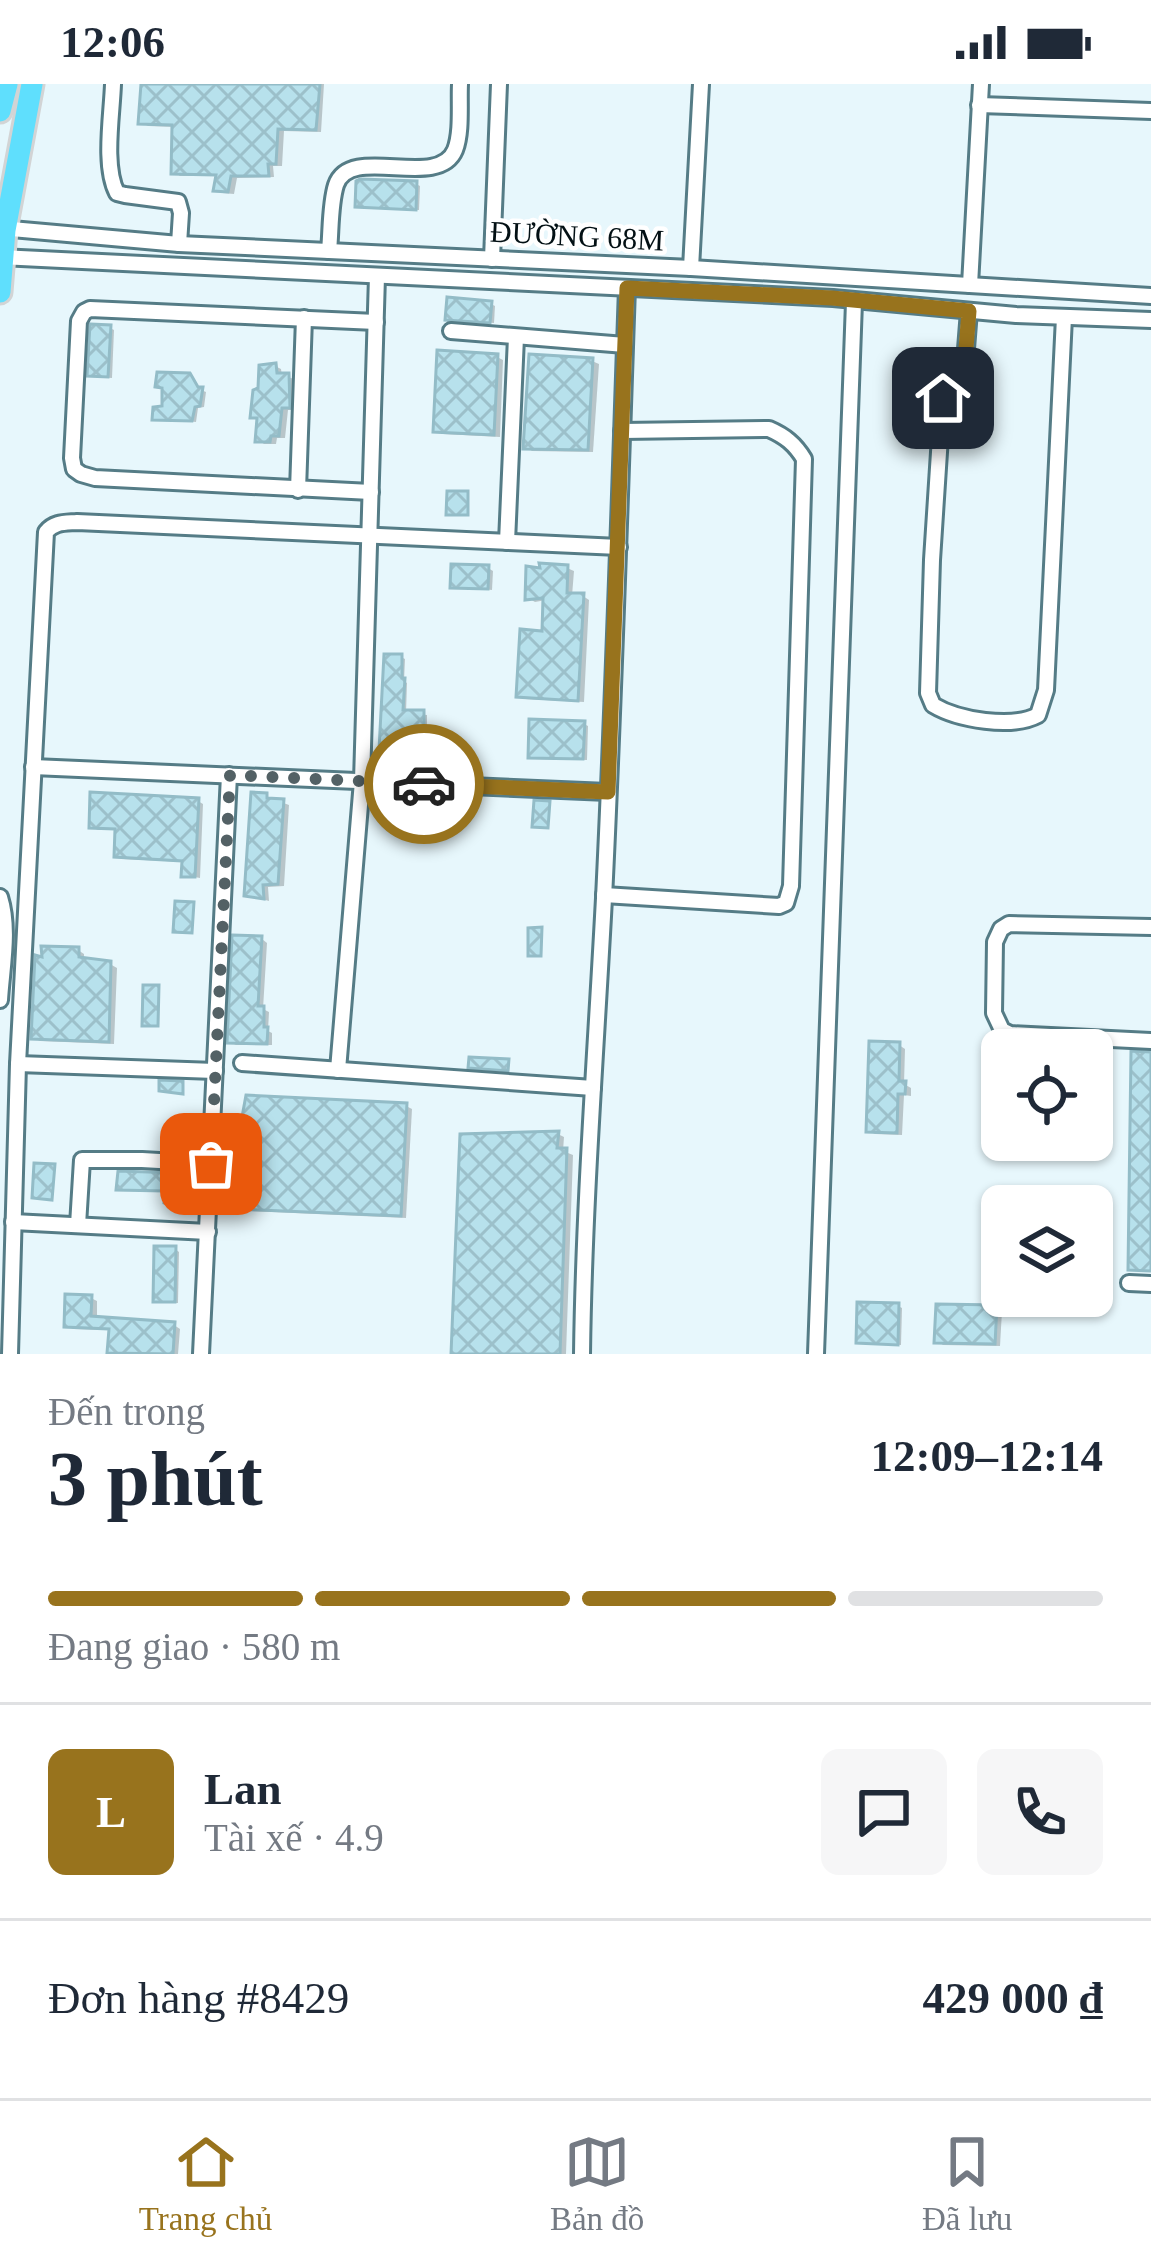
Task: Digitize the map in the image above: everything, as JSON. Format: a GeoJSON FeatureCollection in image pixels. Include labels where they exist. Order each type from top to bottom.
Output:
{"type":"FeatureCollection","features":[{"type":"Feature","properties":{"kind":"highway"},"geometry":{"type":"LineString","coordinates":[[0,111],[7,84]]}},
{"type":"Feature","properties":{"kind":"highway"},"geometry":{"type":"LineString","coordinates":[[0,292],[2,229],[32,84]]}},
{"type":"Feature","properties":{"kind":"street"},"geometry":{"type":"LineString","coordinates":[[112,84],[110,172],[114,187],[125,195],[178,202],[179,244]]}},
{"type":"Feature","properties":{"kind":"street"},"geometry":{"type":"LineString","coordinates":[[329,251],[336,183],[345,173],[375,166],[434,167],[449,159],[456,148],[460,84]]}},
{"type":"Feature","properties":{"kind":"street"},"geometry":{"type":"LineString","coordinates":[[492,259],[499,84]]}},
{"type":"Feature","properties":{"kind":"street"},"geometry":{"type":"LineString","coordinates":[[691,268],[701,84]]}},
{"type":"Feature","properties":{"kind":"street"},"geometry":{"type":"LineString","coordinates":[[970,285],[981,84]]}},
{"type":"Feature","properties":{"kind":"street"},"geometry":{"type":"LineString","coordinates":[[980,105],[1151,111]]}},
{"type":"Feature","properties":{"kind":"street","name":"ĐƯỜNG 68M"},"geometry":{"type":"LineString","coordinates":[[2,229],[179,244],[1151,296]]}},
{"type":"Feature","properties":{"kind":"street"},"geometry":{"type":"LineString","coordinates":[[1,257],[1151,320]]}},
{"type":"Feature","properties":{"kind":"street"},"geometry":{"type":"LineString","coordinates":[[338,1070],[362,781],[377,276]]}},
{"type":"Feature","properties":{"kind":"street"},"geometry":{"type":"LineString","coordinates":[[582,1354],[627,288]]}},
{"type":"Feature","properties":{"kind":"street"},"geometry":{"type":"LineString","coordinates":[[816,1354],[854,302]]}},
{"type":"Feature","properties":{"kind":"street"},"geometry":{"type":"LineString","coordinates":[[371,492],[95,478],[74,469],[72,458],[79,320],[84,312],[98,308],[376,322]]}},
{"type":"Feature","properties":{"kind":"street"},"geometry":{"type":"LineString","coordinates":[[969,311],[964,374],[947,390],[942,406],[928,693],[933,706],[966,719],[1021,721],[1038,715],[1043,705],[1064,316]]}},
{"type":"Feature","properties":{"kind":"street"},"geometry":{"type":"LineString","coordinates":[[298,490],[304,318]]}},
{"type":"Feature","properties":{"kind":"street"},"geometry":{"type":"LineString","coordinates":[[451,331],[625,345]]}},
{"type":"Feature","properties":{"kind":"street"},"geometry":{"type":"LineString","coordinates":[[507,542],[516,337]]}},
{"type":"Feature","properties":{"kind":"street"},"geometry":{"type":"LineString","coordinates":[[604,895],[779,906],[786,903],[791,886],[804,459],[797,446],[769,430],[622,431]]}},
{"type":"Feature","properties":{"kind":"street"},"geometry":{"type":"LineString","coordinates":[[10,1354],[18,1064],[46,532],[51,526],[77,522],[619,547]]}},
{"type":"Feature","properties":{"kind":"street"},"geometry":{"type":"LineString","coordinates":[[33,767],[608,792]]}},
{"type":"Feature","properties":{"kind":"street"},"geometry":{"type":"LineString","coordinates":[[201,1354],[230,775]]}},
{"type":"Feature","properties":{"kind":"street"},"geometry":{"type":"LineString","coordinates":[[0,897],[4,910],[0,1000]]}},
{"type":"Feature","properties":{"kind":"street"},"geometry":{"type":"LineString","coordinates":[[1151,927],[1009,924],[995,942],[994,1013],[1002,1030],[1010,1034],[1151,1041]]}},
{"type":"Feature","properties":{"kind":"street"},"geometry":{"type":"LineString","coordinates":[[242,1063],[593,1088]]}},
{"type":"Feature","properties":{"kind":"street"},"geometry":{"type":"LineString","coordinates":[[18,1064],[215,1071]]}},
{"type":"Feature","properties":{"kind":"street"},"geometry":{"type":"LineString","coordinates":[[78,1225],[82,1160],[211,1164]]}},
{"type":"Feature","properties":{"kind":"street"},"geometry":{"type":"LineString","coordinates":[[13,1222],[208,1232]]}},
{"type":"Feature","properties":{"kind":"street"},"geometry":{"type":"LineString","coordinates":[[1129,1283],[1151,1284]]}},
{"type":"Feature","properties":{"kind":"building"},"geometry":{"type":"Polygon","coordinates":[[[141,84],[320,84],[316,130],[278,129],[276,164],[268,164],[269,176],[231,176],[228,192],[213,191],[216,175],[171,174],[172,125],[138,124],[141,84]]]}},
{"type":"Feature","properties":{"kind":"building"},"geometry":{"type":"Polygon","coordinates":[[[360,179],[417,181],[416,210],[355,207],[360,179]]]}},
{"type":"Feature","properties":{"kind":"building"},"geometry":{"type":"Polygon","coordinates":[[[447,297],[492,301],[490,323],[445,320],[447,297]]]}},
{"type":"Feature","properties":{"kind":"building"},"geometry":{"type":"Polygon","coordinates":[[[90,324],[111,325],[108,377],[87,376],[90,324]]]}},
{"type":"Feature","properties":{"kind":"building"},"geometry":{"type":"Polygon","coordinates":[[[437,350],[498,354],[494,435],[433,432],[437,350]]]}},
{"type":"Feature","properties":{"kind":"building"},"geometry":{"type":"Polygon","coordinates":[[[529,354],[593,358],[588,450],[523,449],[529,354]]]}},
{"type":"Feature","properties":{"kind":"building"},"geometry":{"type":"Polygon","coordinates":[[[276,363],[277,373],[289,373],[290,408],[282,408],[279,436],[271,436],[270,442],[255,442],[257,418],[250,418],[259,365],[276,363]]]}},
{"type":"Feature","properties":{"kind":"building"},"geometry":{"type":"Polygon","coordinates":[[[157,372],[190,373],[198,387],[203,387],[192,421],[152,420],[153,407],[162,406],[162,388],[155,387],[157,372]]]}},
{"type":"Feature","properties":{"kind":"building"},"geometry":{"type":"Polygon","coordinates":[[[447,491],[468,491],[468,515],[446,515],[447,491]]]}},
{"type":"Feature","properties":{"kind":"building"},"geometry":{"type":"Polygon","coordinates":[[[539,563],[568,565],[567,593],[584,593],[578,701],[516,697],[520,629],[542,631],[543,598],[525,600],[526,566],[540,568],[539,563]]]}},
{"type":"Feature","properties":{"kind":"building"},"geometry":{"type":"Polygon","coordinates":[[[451,564],[489,565],[488,589],[450,588],[451,564]]]}},
{"type":"Feature","properties":{"kind":"building"},"geometry":{"type":"Polygon","coordinates":[[[384,654],[402,654],[403,710],[424,710],[424,751],[379,750],[384,654]]]}},
{"type":"Feature","properties":{"kind":"building"},"geometry":{"type":"Polygon","coordinates":[[[529,719],[585,721],[583,759],[528,758],[529,719]]]}},
{"type":"Feature","properties":{"kind":"building"},"geometry":{"type":"Polygon","coordinates":[[[90,792],[199,798],[195,877],[181,877],[182,861],[114,857],[115,829],[89,828],[90,792]]]}},
{"type":"Feature","properties":{"kind":"building"},"geometry":{"type":"Polygon","coordinates":[[[251,792],[284,799],[278,884],[263,885],[264,899],[244,896],[251,792]]]}},
{"type":"Feature","properties":{"kind":"building"},"geometry":{"type":"Polygon","coordinates":[[[534,800],[550,801],[548,828],[532,827],[534,800]]]}},
{"type":"Feature","properties":{"kind":"building"},"geometry":{"type":"Polygon","coordinates":[[[175,901],[194,902],[192,933],[173,932],[175,901]]]}},
{"type":"Feature","properties":{"kind":"building"},"geometry":{"type":"Polygon","coordinates":[[[542,927],[541,956],[528,956],[528,928],[542,927]]]}},
{"type":"Feature","properties":{"kind":"building"},"geometry":{"type":"Polygon","coordinates":[[[232,935],[262,936],[258,1006],[264,1006],[267,1044],[227,1043],[232,935]]]}},
{"type":"Feature","properties":{"kind":"building"},"geometry":{"type":"Polygon","coordinates":[[[41,946],[79,947],[79,957],[111,961],[109,1042],[31,1039],[35,955],[42,957],[41,946]]]}},
{"type":"Feature","properties":{"kind":"building"},"geometry":{"type":"Polygon","coordinates":[[[143,985],[159,985],[158,1026],[142,1026],[143,985]]]}},
{"type":"Feature","properties":{"kind":"building"},"geometry":{"type":"Polygon","coordinates":[[[869,1041],[900,1042],[899,1081],[906,1081],[905,1094],[898,1094],[897,1133],[866,1132],[869,1041]]]}},
{"type":"Feature","properties":{"kind":"building"},"geometry":{"type":"Polygon","coordinates":[[[1131,1051],[1151,1052],[1151,1271],[1128,1270],[1131,1051]]]}},
{"type":"Feature","properties":{"kind":"building"},"geometry":{"type":"Polygon","coordinates":[[[469,1057],[509,1059],[508,1071],[468,1068],[469,1057]]]}},
{"type":"Feature","properties":{"kind":"building"},"geometry":{"type":"Polygon","coordinates":[[[159,1080],[183,1081],[183,1094],[159,1091],[159,1080]]]}},
{"type":"Feature","properties":{"kind":"building"},"geometry":{"type":"Polygon","coordinates":[[[246,1095],[407,1103],[401,1216],[236,1209],[234,1161],[246,1095]]]}},
{"type":"Feature","properties":{"kind":"building"},"geometry":{"type":"Polygon","coordinates":[[[559,1131],[557,1148],[567,1148],[560,1354],[451,1354],[460,1134],[559,1131]]]}},
{"type":"Feature","properties":{"kind":"building"},"geometry":{"type":"Polygon","coordinates":[[[34,1163],[55,1164],[52,1200],[32,1198],[34,1163]]]}},
{"type":"Feature","properties":{"kind":"building"},"geometry":{"type":"Polygon","coordinates":[[[118,1171],[179,1173],[178,1207],[164,1203],[165,1191],[116,1190],[118,1171]]]}},
{"type":"Feature","properties":{"kind":"building"},"geometry":{"type":"Polygon","coordinates":[[[154,1246],[176,1246],[175,1302],[153,1302],[154,1246]]]}},
{"type":"Feature","properties":{"kind":"building"},"geometry":{"type":"Polygon","coordinates":[[[65,1294],[92,1295],[91,1316],[175,1322],[173,1354],[107,1353],[109,1329],[64,1327],[65,1294]]]}},
{"type":"Feature","properties":{"kind":"building"},"geometry":{"type":"Polygon","coordinates":[[[857,1302],[899,1303],[898,1345],[856,1343],[857,1302]]]}},
{"type":"Feature","properties":{"kind":"building"},"geometry":{"type":"Polygon","coordinates":[[[936,1304],[981,1305],[981,1317],[996,1317],[995,1344],[934,1343],[936,1304]]]}},
{"type":"Feature","properties":{"kind":"way so far"},"geometry":{"type":"LineString","coordinates":[[211,1164],[230,775],[424,784]]}},
{"type":"Feature","properties":{"kind":"route"},"geometry":{"type":"LineString","coordinates":[[424,784],[608,792],[627,288],[832,298],[969,311],[964,374],[943,398]]}}]}
